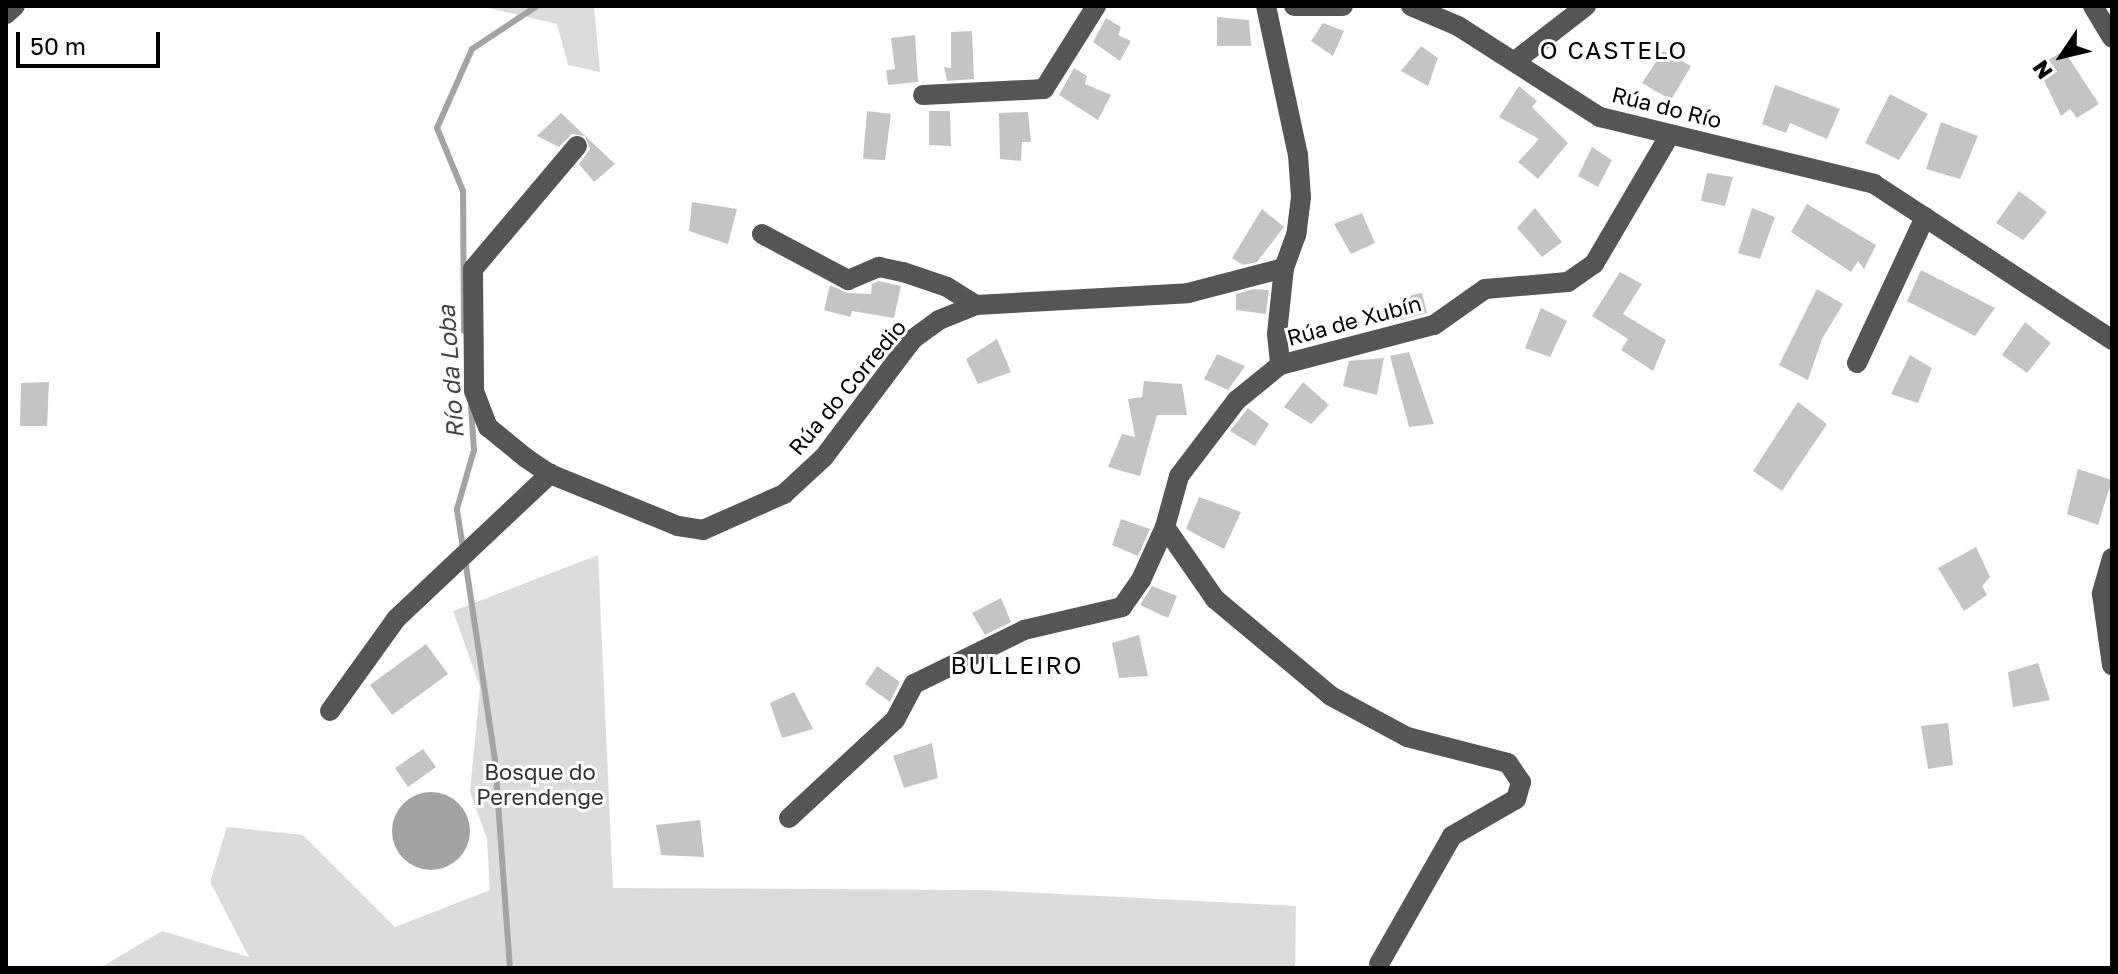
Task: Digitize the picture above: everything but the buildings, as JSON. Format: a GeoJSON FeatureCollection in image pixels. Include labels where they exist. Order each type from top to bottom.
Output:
{"type":"FeatureCollection","features":[{"type":"Feature","properties":{"kind":"street"},"geometry":{"type":"LineString","coordinates":[[6,14],[15,6]]}},
{"type":"Feature","properties":{"kind":"street"},"geometry":{"type":"LineString","coordinates":[[923,95],[1044,89],[1096,6]]}},
{"type":"Feature","properties":{"kind":"street","name":"Rúa de Xubín"},"geometry":{"type":"LineString","coordinates":[[1266,6],[1298,155],[1301,197],[1296,235],[1284,268],[1277,334],[1280,365],[1434,325],[1485,289],[1568,282],[1594,264],[1669,136]]}},
{"type":"Feature","properties":{"kind":"street"},"geometry":{"type":"LineString","coordinates":[[1294,6],[1343,6]]}},
{"type":"Feature","properties":{"kind":"street","name":"Rúa do Río"},"geometry":{"type":"LineString","coordinates":[[1411,6],[1458,26],[1600,117],[1874,184],[2112,340]]}},
{"type":"Feature","properties":{"kind":"street"},"geometry":{"type":"LineString","coordinates":[[1515,61],[1586,6]]}},
{"type":"Feature","properties":{"kind":"street"},"geometry":{"type":"LineString","coordinates":[[2093,6],[2112,38]]}},
{"type":"Feature","properties":{"kind":"street","name":"Rúa do Corredio"},"geometry":{"type":"LineString","coordinates":[[577,146],[473,269],[474,391],[488,427],[550,474],[678,526],[703,530],[743,515],[784,494],[824,457],[913,339],[939,320],[976,305],[1188,293],[1284,268]]}},
{"type":"Feature","properties":{"kind":"street"},"geometry":{"type":"LineString","coordinates":[[1857,363],[1925,217]]}},
{"type":"Feature","properties":{"kind":"street"},"geometry":{"type":"LineString","coordinates":[[762,234],[848,280],[879,267],[947,287],[976,305]]}},
{"type":"Feature","properties":{"kind":"street"},"geometry":{"type":"LineString","coordinates":[[789,818],[895,720],[914,684],[1024,630],[1122,607],[1141,580],[1165,527],[1179,476],[1237,400],[1280,365]]}},
{"type":"Feature","properties":{"kind":"street"},"geometry":{"type":"LineString","coordinates":[[330,711],[396,619],[550,474]]}},
{"type":"Feature","properties":{"kind":"street"},"geometry":{"type":"LineString","coordinates":[[1165,527],[1215,599],[1331,696],[1407,737],[1508,763],[1521,782],[1516,799],[1452,836],[1379,964]]}},
{"type":"Feature","properties":{"kind":"street"},"geometry":{"type":"LineString","coordinates":[[2112,558],[2102,594],[2112,665]]}},
{"type":"Feature","properties":{"kind":"green space"},"geometry":{"type":"Polygon","coordinates":[[[594,6],[600,72],[568,65],[557,24],[484,7],[594,6]]]}},
{"type":"Feature","properties":{"kind":"green space","name":"Bosque do Perendenge"},"geometry":{"type":"Polygon","coordinates":[[[598,555],[613,888],[983,890],[1296,906],[1295,968],[100,968],[162,931],[249,957],[210,882],[227,827],[303,835],[395,927],[490,890],[487,839],[470,792],[480,687],[453,611],[598,555]]]}},
{"type":"Feature","properties":{"kind":"shaded area"},"geometry":{"type":"Polygon","coordinates":[[[431,792],[446,795],[459,803],[467,816],[470,831],[467,846],[459,859],[446,867],[431,870],[416,867],[403,859],[395,846],[392,831],[395,816],[403,803],[416,795],[431,792]]]}},
{"type":"Feature","properties":{"kind":"waterway","name":"Río da Loba"},"geometry":{"type":"LineString","coordinates":[[464,331],[463,191],[437,128],[472,49],[537,6]]}},
{"type":"Feature","properties":{"kind":"waterway","name":"Río da Loba"},"geometry":{"type":"LineString","coordinates":[[463,548],[457,509],[474,450],[471,406]]}},
{"type":"Feature","properties":{"kind":"waterway","name":"Río da Loba"},"geometry":{"type":"LineString","coordinates":[[465,559],[495,760],[510,968]]}},
{"type":"Feature","properties":{"kind":"district","name":"O CASTELO"},"geometry":{"type":"Point","coordinates":[1614,50]}},
{"type":"Feature","properties":{"kind":"district","name":"BULLEIRO"},"geometry":{"type":"Point","coordinates":[1017,665]}}]}
